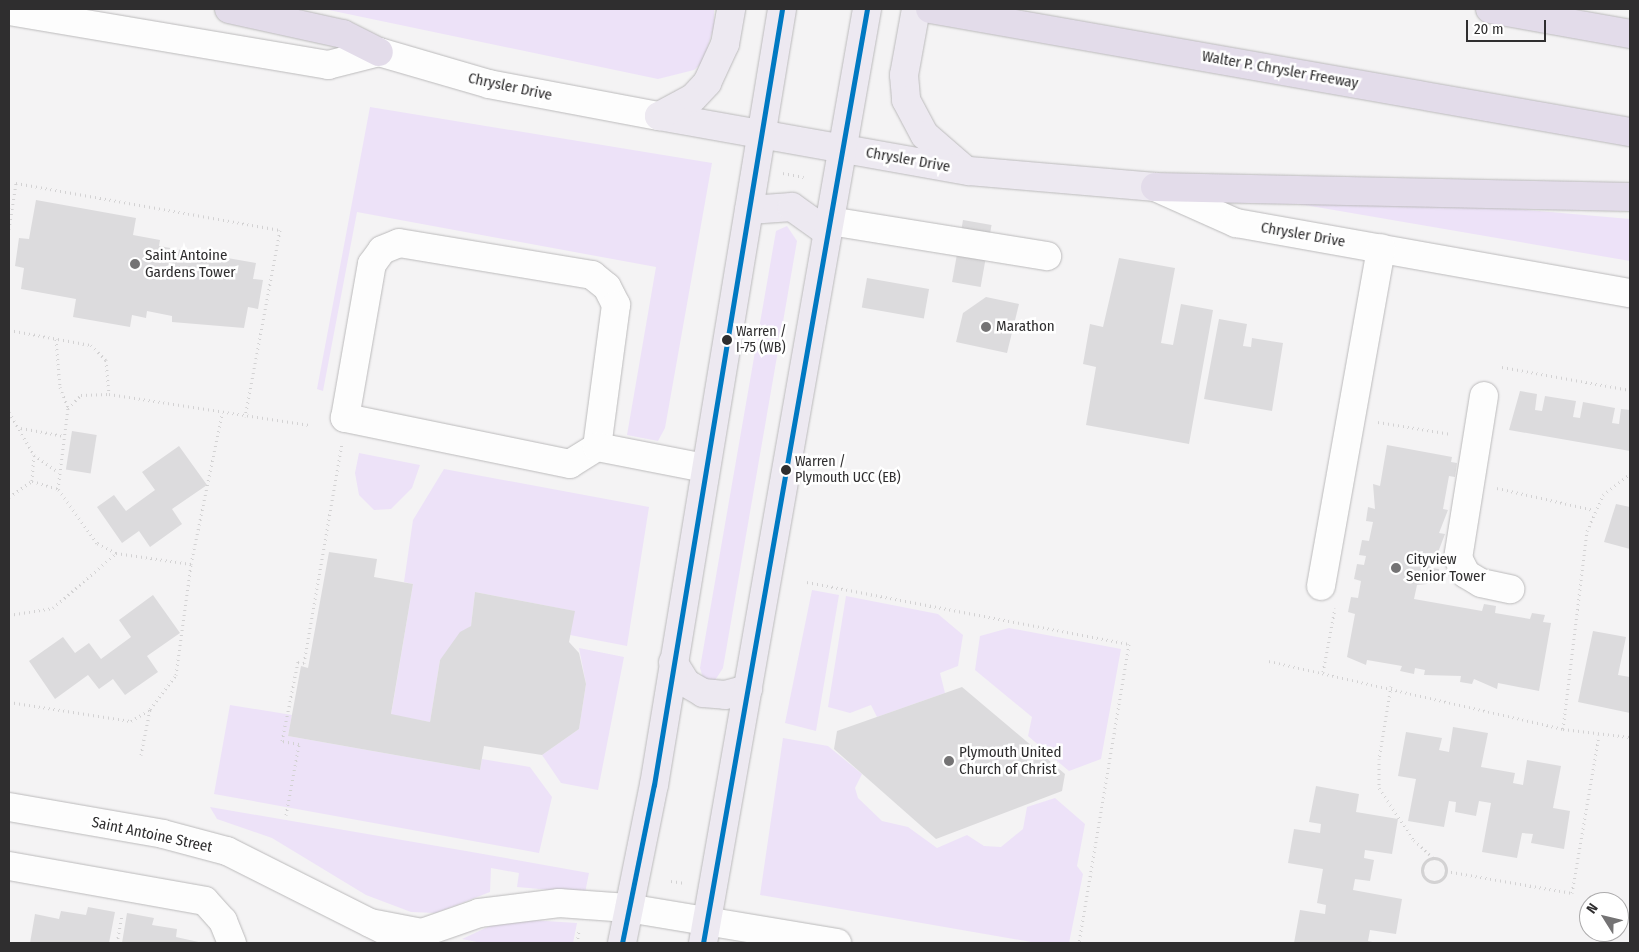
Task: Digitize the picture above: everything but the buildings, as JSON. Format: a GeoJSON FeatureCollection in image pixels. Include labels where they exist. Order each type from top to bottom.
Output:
{"type":"FeatureCollection","features":[{"type":"Feature","properties":{"kind":"highway"},"geometry":{"type":"LineString","coordinates":[[229,9],[343,34],[379,52]]}},
{"type":"Feature","properties":{"kind":"highway","name":"Walter P. Chrysler Freeway"},"geometry":{"type":"LineString","coordinates":[[930,9],[1630,132]]}},
{"type":"Feature","properties":{"kind":"highway"},"geometry":{"type":"LineString","coordinates":[[1490,9],[1630,34]]}},
{"type":"Feature","properties":{"kind":"highway"},"geometry":{"type":"LineString","coordinates":[[1155,187],[1630,197]]}},
{"type":"Feature","properties":{"kind":"main road"},"geometry":{"type":"LineString","coordinates":[[659,116],[693,98],[707,83],[725,44],[731,9]]}},
{"type":"Feature","properties":{"kind":"main road"},"geometry":{"type":"LineString","coordinates":[[622,943],[654,785],[782,9]]}},
{"type":"Feature","properties":{"kind":"main road"},"geometry":{"type":"LineString","coordinates":[[705,931],[867,9]]}},
{"type":"Feature","properties":{"kind":"main road"},"geometry":{"type":"LineString","coordinates":[[916,9],[904,75],[906,100],[914,120],[948,159],[968,171]]}},
{"type":"Feature","properties":{"kind":"main road","name":"Chrysler Drive"},"geometry":{"type":"LineString","coordinates":[[659,116],[968,171],[1155,187]]}},
{"type":"Feature","properties":{"kind":"main road"},"geometry":{"type":"LineString","coordinates":[[749,210],[792,207],[828,226]]}},
{"type":"Feature","properties":{"kind":"main road"},"geometry":{"type":"LineString","coordinates":[[673,662],[686,683],[703,693],[725,695],[748,689]]}},
{"type":"Feature","properties":{"kind":"street"},"geometry":{"type":"LineString","coordinates":[[9,11],[328,65],[379,52]]}},
{"type":"Feature","properties":{"kind":"street","name":"Chrysler Drive"},"geometry":{"type":"LineString","coordinates":[[379,52],[490,84],[659,116]]}},
{"type":"Feature","properties":{"kind":"street","name":"Chrysler Drive"},"geometry":{"type":"LineString","coordinates":[[1155,187],[1236,223],[1630,292]]}},
{"type":"Feature","properties":{"kind":"street"},"geometry":{"type":"LineString","coordinates":[[828,226],[1048,256]]}},
{"type":"Feature","properties":{"kind":"street"},"geometry":{"type":"LineString","coordinates":[[597,447],[616,306],[607,287],[592,275],[456,252],[399,243],[382,250],[372,264],[345,418],[570,464],[597,447],[705,468]]}},
{"type":"Feature","properties":{"kind":"street"},"geometry":{"type":"LineString","coordinates":[[1328,595],[1381,248]]}},
{"type":"Feature","properties":{"kind":"street"},"geometry":{"type":"LineString","coordinates":[[1484,396],[1458,558],[1466,574],[1481,583],[1510,589]]}},
{"type":"Feature","properties":{"kind":"street","name":"Saint Antoine Street"},"geometry":{"type":"LineString","coordinates":[[9,807],[163,834],[227,851],[413,943]]}},
{"type":"Feature","properties":{"kind":"street"},"geometry":{"type":"LineString","coordinates":[[9,866],[205,901],[223,921],[232,943]]}},
{"type":"Feature","properties":{"kind":"street","name":"Saint Antoine Street"},"geometry":{"type":"LineString","coordinates":[[370,923],[422,933],[502,908],[559,903],[628,908],[705,931],[837,943]]}},
{"type":"Feature","properties":{"kind":"path"},"geometry":{"type":"LineString","coordinates":[[782,173],[804,177]]}},
{"type":"Feature","properties":{"kind":"path"},"geometry":{"type":"LineString","coordinates":[[9,229],[16,183],[280,230],[245,417]]}},
{"type":"Feature","properties":{"kind":"path"},"geometry":{"type":"LineString","coordinates":[[9,330],[96,349],[106,360],[109,394]]}},
{"type":"Feature","properties":{"kind":"path"},"geometry":{"type":"LineString","coordinates":[[56,339],[60,387],[68,408],[58,472],[58,489],[97,543],[116,553],[191,564]]}},
{"type":"Feature","properties":{"kind":"path"},"geometry":{"type":"LineString","coordinates":[[1502,367],[1630,390]]}},
{"type":"Feature","properties":{"kind":"path"},"geometry":{"type":"LineString","coordinates":[[68,408],[90,392],[222,414],[310,425]]}},
{"type":"Feature","properties":{"kind":"path"},"geometry":{"type":"LineString","coordinates":[[9,412],[34,455],[58,472]]}},
{"type":"Feature","properties":{"kind":"path"},"geometry":{"type":"LineString","coordinates":[[9,702],[131,721],[150,710],[176,675],[191,564],[222,414]]}},
{"type":"Feature","properties":{"kind":"path"},"geometry":{"type":"LineString","coordinates":[[1368,420],[1477,438]]}},
{"type":"Feature","properties":{"kind":"path"},"geometry":{"type":"LineString","coordinates":[[20,428],[64,436]]}},
{"type":"Feature","properties":{"kind":"path"},"geometry":{"type":"LineString","coordinates":[[286,815],[298,744],[282,741],[298,662],[304,663],[344,434]]}},
{"type":"Feature","properties":{"kind":"path"},"geometry":{"type":"LineString","coordinates":[[32,481],[34,455]]}},
{"type":"Feature","properties":{"kind":"path"},"geometry":{"type":"LineString","coordinates":[[1563,729],[1566,674],[1594,510],[1618,480],[1630,474]]}},
{"type":"Feature","properties":{"kind":"path"},"geometry":{"type":"LineString","coordinates":[[32,481],[58,489]]}},
{"type":"Feature","properties":{"kind":"path"},"geometry":{"type":"LineString","coordinates":[[9,497],[32,481]]}},
{"type":"Feature","properties":{"kind":"path"},"geometry":{"type":"LineString","coordinates":[[1490,486],[1594,510]]}},
{"type":"Feature","properties":{"kind":"path"},"geometry":{"type":"LineString","coordinates":[[9,615],[53,608],[116,553]]}},
{"type":"Feature","properties":{"kind":"path"},"geometry":{"type":"LineString","coordinates":[[807,582],[1129,644],[1079,943]]}},
{"type":"Feature","properties":{"kind":"path"},"geometry":{"type":"LineString","coordinates":[[1323,672],[1328,595]]}},
{"type":"Feature","properties":{"kind":"path"},"geometry":{"type":"LineString","coordinates":[[1269,660],[1391,686],[1563,729],[1598,735],[1630,737]]}},
{"type":"Feature","properties":{"kind":"path"},"geometry":{"type":"LineString","coordinates":[[1391,686],[1378,759],[1379,788],[1414,840],[1434,858],[1441,860],[1446,871]]}},
{"type":"Feature","properties":{"kind":"path"},"geometry":{"type":"LineString","coordinates":[[140,755],[150,710]]}},
{"type":"Feature","properties":{"kind":"path"},"geometry":{"type":"LineString","coordinates":[[1446,871],[1572,893],[1598,735]]}},
{"type":"Feature","properties":{"kind":"path"},"geometry":{"type":"LineString","coordinates":[[1434,858],[1423,864],[1425,879],[1440,881],[1446,871]]}},
{"type":"Feature","properties":{"kind":"path"},"geometry":{"type":"LineString","coordinates":[[671,881],[686,883]]}},
{"type":"Feature","properties":{"kind":"shaded area"},"geometry":{"type":"Polygon","coordinates":[[[324,9],[714,9],[714,26],[703,62],[694,70],[658,79],[324,9]]]}},
{"type":"Feature","properties":{"kind":"shaded area"},"geometry":{"type":"Polygon","coordinates":[[[370,107],[712,163],[665,428],[658,441],[627,435],[656,267],[357,212],[323,391],[317,389],[370,107]]]}},
{"type":"Feature","properties":{"kind":"shaded area"},"geometry":{"type":"Polygon","coordinates":[[[1421,201],[1630,219],[1630,261],[1299,204],[1421,201]]]}},
{"type":"Feature","properties":{"kind":"shaded area"},"geometry":{"type":"Polygon","coordinates":[[[787,226],[797,241],[723,668],[714,682],[703,678],[700,668],[776,231],[787,226]]]}},
{"type":"Feature","properties":{"kind":"shaded area"},"geometry":{"type":"Polygon","coordinates":[[[359,453],[420,465],[412,488],[391,509],[374,510],[359,495],[355,473],[359,453]]]}},
{"type":"Feature","properties":{"kind":"shaded area"},"geometry":{"type":"Polygon","coordinates":[[[444,469],[649,507],[627,646],[570,635],[574,611],[475,592],[471,626],[440,660],[430,722],[391,715],[413,584],[404,582],[413,520],[444,469]]]}},
{"type":"Feature","properties":{"kind":"shaded area"},"geometry":{"type":"Polygon","coordinates":[[[812,590],[839,595],[816,731],[785,723],[812,590]]]}},
{"type":"Feature","properties":{"kind":"shaded area"},"geometry":{"type":"Polygon","coordinates":[[[846,596],[938,614],[963,635],[958,666],[940,673],[945,693],[877,717],[871,705],[850,713],[828,707],[846,596]]]}},
{"type":"Feature","properties":{"kind":"shaded area"},"geometry":{"type":"Polygon","coordinates":[[[1009,628],[1121,649],[1101,759],[1069,771],[1028,736],[1032,717],[975,670],[980,636],[1009,628]]]}},
{"type":"Feature","properties":{"kind":"shaded area"},"geometry":{"type":"Polygon","coordinates":[[[579,648],[624,657],[598,790],[561,783],[542,755],[579,729],[586,684],[579,648]]]}},
{"type":"Feature","properties":{"kind":"shaded area"},"geometry":{"type":"Polygon","coordinates":[[[230,705],[292,715],[288,736],[480,770],[482,759],[530,767],[552,797],[539,853],[214,794],[230,705]]]}},
{"type":"Feature","properties":{"kind":"shaded area"},"geometry":{"type":"Polygon","coordinates":[[[783,738],[828,746],[862,774],[855,788],[858,798],[882,821],[908,827],[937,848],[967,835],[984,846],[1001,847],[1023,829],[1027,807],[1055,798],[1085,824],[1077,866],[1083,874],[1069,943],[1037,943],[760,895],[783,738]]]}},
{"type":"Feature","properties":{"kind":"shaded area"},"geometry":{"type":"Polygon","coordinates":[[[210,807],[589,873],[585,893],[517,887],[519,873],[491,868],[490,892],[436,913],[411,912],[366,895],[272,838],[217,819],[210,807]]]}},
{"type":"Feature","properties":{"kind":"shaded area"},"geometry":{"type":"Polygon","coordinates":[[[530,920],[577,923],[573,943],[482,943],[462,939],[492,925],[530,920]]]}},
{"type":"Feature","properties":{"kind":"transit line"},"geometry":{"type":"LineString","coordinates":[[622,943],[654,785],[782,9]]}},
{"type":"Feature","properties":{"kind":"transit line"},"geometry":{"type":"LineString","coordinates":[[703,943],[867,9]]}},
{"type":"Feature","properties":{"kind":"place","name":"Saint Antoine Gardens Tower"},"geometry":{"type":"Point","coordinates":[135,264]}},
{"type":"Feature","properties":{"kind":"place","name":"Marathon"},"geometry":{"type":"Point","coordinates":[986,327]}},
{"type":"Feature","properties":{"kind":"place","name":"Warren / I-75 (WB)"},"geometry":{"type":"Point","coordinates":[727,340]}},
{"type":"Feature","properties":{"kind":"place","name":"Warren / Plymouth UCC (EB)"},"geometry":{"type":"Point","coordinates":[786,470]}},
{"type":"Feature","properties":{"kind":"place","name":"Cityview Senior Tower"},"geometry":{"type":"Point","coordinates":[1396,568]}},
{"type":"Feature","properties":{"kind":"place","name":"Plymouth United Church of Christ"},"geometry":{"type":"Point","coordinates":[949,761]}}]}
